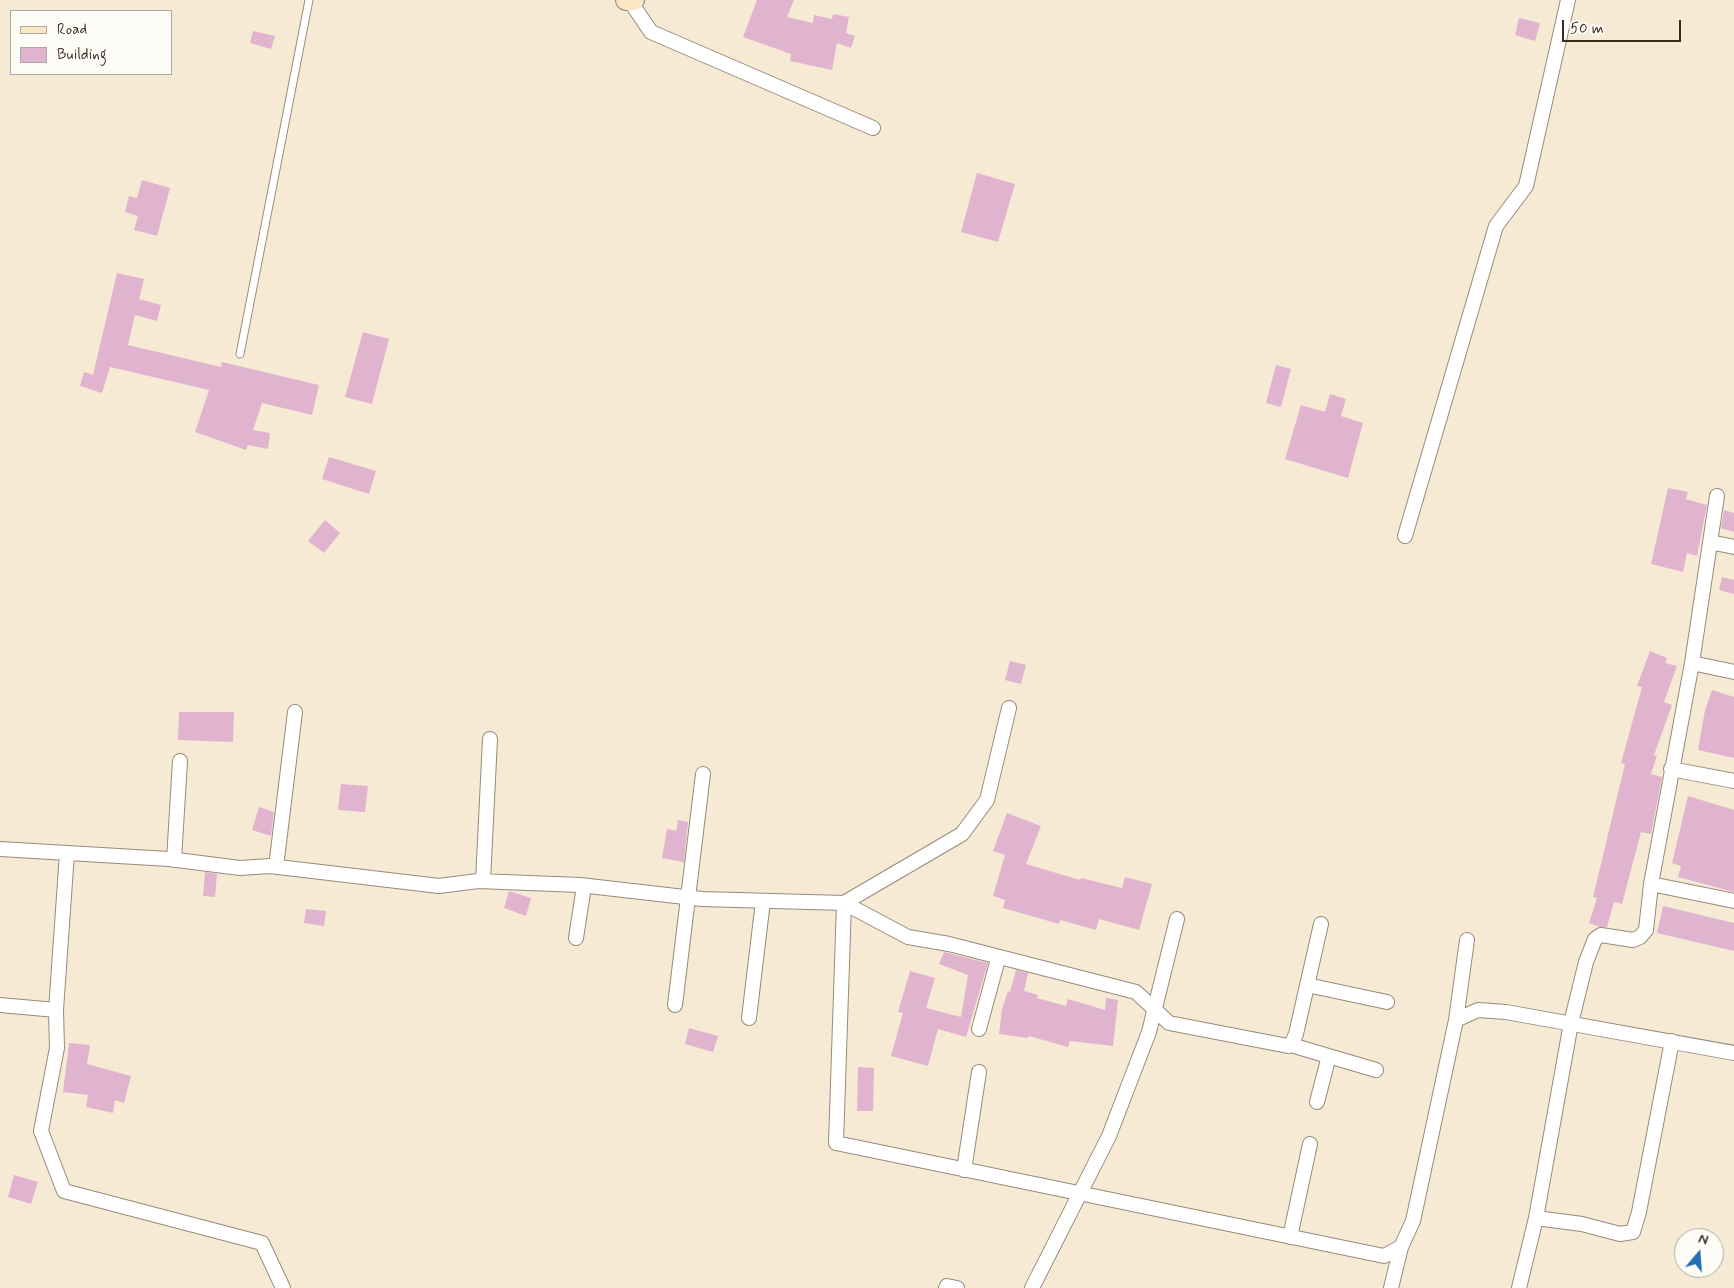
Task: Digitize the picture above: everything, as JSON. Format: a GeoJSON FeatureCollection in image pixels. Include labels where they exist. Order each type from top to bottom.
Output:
{"type":"FeatureCollection","features":[{"type":"Feature","properties":{"kind":"street"},"geometry":{"type":"LineString","coordinates":[[630,0],[651,32],[873,128]]}},
{"type":"Feature","properties":{"kind":"street"},"geometry":{"type":"LineString","coordinates":[[1405,536],[1496,226],[1526,186],[1568,0]]}},
{"type":"Feature","properties":{"kind":"street"},"geometry":{"type":"LineString","coordinates":[[1519,1288],[1536,1218],[1571,1023],[1595,939],[1601,935],[1633,940],[1640,937],[1646,930],[1671,769],[1692,663],[1717,496]]}},
{"type":"Feature","properties":{"kind":"street"},"geometry":{"type":"LineString","coordinates":[[1710,542],[1734,547]]}},
{"type":"Feature","properties":{"kind":"street"},"geometry":{"type":"LineString","coordinates":[[1692,663],[1734,672]]}},
{"type":"Feature","properties":{"kind":"street"},"geometry":{"type":"LineString","coordinates":[[844,903],[962,834],[987,800],[1009,708]]}},
{"type":"Feature","properties":{"kind":"street"},"geometry":{"type":"LineString","coordinates":[[276,867],[295,712]]}},
{"type":"Feature","properties":{"kind":"street"},"geometry":{"type":"LineString","coordinates":[[483,882],[490,739]]}},
{"type":"Feature","properties":{"kind":"street"},"geometry":{"type":"LineString","coordinates":[[174,860],[180,761]]}},
{"type":"Feature","properties":{"kind":"street"},"geometry":{"type":"LineString","coordinates":[[1671,769],[1734,781]]}},
{"type":"Feature","properties":{"kind":"street"},"geometry":{"type":"LineString","coordinates":[[675,1005],[703,774]]}},
{"type":"Feature","properties":{"kind":"street"},"geometry":{"type":"LineString","coordinates":[[0,849],[174,860],[240,868],[276,867],[439,886],[483,882],[584,886],[688,897],[844,903],[908,937],[949,944],[1136,992],[1169,1023],[1291,1045],[1376,1070]]}},
{"type":"Feature","properties":{"kind":"street"},"geometry":{"type":"LineString","coordinates":[[66,853],[56,1010],[56,1048],[41,1132],[64,1191],[262,1243],[283,1288]]}},
{"type":"Feature","properties":{"kind":"street"},"geometry":{"type":"LineString","coordinates":[[1652,884],[1734,901]]}},
{"type":"Feature","properties":{"kind":"street"},"geometry":{"type":"LineString","coordinates":[[576,938],[584,886]]}},
{"type":"Feature","properties":{"kind":"street"},"geometry":{"type":"LineString","coordinates":[[749,1018],[763,901]]}},
{"type":"Feature","properties":{"kind":"street"},"geometry":{"type":"LineString","coordinates":[[844,903],[836,1144],[1384,1256],[1402,1247]]}},
{"type":"Feature","properties":{"kind":"street"},"geometry":{"type":"LineString","coordinates":[[1032,1288],[1109,1136],[1149,1032],[1177,919]]}},
{"type":"Feature","properties":{"kind":"street"},"geometry":{"type":"LineString","coordinates":[[1291,1045],[1296,1034],[1321,924]]}},
{"type":"Feature","properties":{"kind":"street"},"geometry":{"type":"LineString","coordinates":[[1391,1288],[1402,1247],[1412,1221],[1456,1020],[1466,940]]}},
{"type":"Feature","properties":{"kind":"street"},"geometry":{"type":"LineString","coordinates":[[980,1029],[998,958]]}},
{"type":"Feature","properties":{"kind":"street"},"geometry":{"type":"LineString","coordinates":[[1307,985],[1387,1002]]}},
{"type":"Feature","properties":{"kind":"street"},"geometry":{"type":"LineString","coordinates":[[0,1006],[56,1010]]}},
{"type":"Feature","properties":{"kind":"street"},"geometry":{"type":"LineString","coordinates":[[1456,1020],[1478,1010],[1506,1012],[1734,1053]]}},
{"type":"Feature","properties":{"kind":"street"},"geometry":{"type":"LineString","coordinates":[[1536,1218],[1582,1224],[1620,1234],[1633,1232],[1641,1202],[1672,1042]]}},
{"type":"Feature","properties":{"kind":"street"},"geometry":{"type":"LineString","coordinates":[[1317,1102],[1329,1056]]}},
{"type":"Feature","properties":{"kind":"street"},"geometry":{"type":"LineString","coordinates":[[964,1170],[979,1072]]}},
{"type":"Feature","properties":{"kind":"street"},"geometry":{"type":"LineString","coordinates":[[1290,1237],[1310,1144]]}},
{"type":"Feature","properties":{"kind":"street"},"geometry":{"type":"LineString","coordinates":[[946,1288],[947,1286],[957,1288]]}},
{"type":"Feature","properties":{"kind":"lane"},"geometry":{"type":"LineString","coordinates":[[240,354],[309,0]]}},
{"type":"Feature","properties":{"kind":"building"},"geometry":{"type":"Polygon","coordinates":[[[757,0],[794,0],[787,17],[813,23],[814,15],[832,19],[833,14],[849,17],[846,33],[855,36],[851,48],[837,43],[832,70],[790,61],[791,54],[743,37],[757,0]]]}},
{"type":"Feature","properties":{"kind":"building"},"geometry":{"type":"Polygon","coordinates":[[[1519,18],[1540,23],[1535,41],[1515,35],[1519,18]]]}},
{"type":"Feature","properties":{"kind":"building"},"geometry":{"type":"Polygon","coordinates":[[[253,31],[275,36],[271,49],[250,43],[253,31]]]}},
{"type":"Feature","properties":{"kind":"building"},"geometry":{"type":"Polygon","coordinates":[[[977,173],[1015,184],[998,242],[961,232],[977,173]]]}},
{"type":"Feature","properties":{"kind":"building"},"geometry":{"type":"Polygon","coordinates":[[[142,180],[170,188],[157,236],[134,230],[138,216],[125,212],[129,196],[137,198],[142,180]]]}},
{"type":"Feature","properties":{"kind":"building"},"geometry":{"type":"Polygon","coordinates":[[[117,273],[144,279],[139,299],[161,305],[157,321],[135,315],[128,345],[221,367],[222,362],[319,385],[312,415],[262,403],[253,430],[270,433],[268,449],[248,445],[246,450],[195,432],[209,390],[110,367],[102,393],[80,386],[84,372],[93,375],[117,273]]]}},
{"type":"Feature","properties":{"kind":"building"},"geometry":{"type":"Polygon","coordinates":[[[363,332],[389,339],[372,404],[345,397],[363,332]]]}},
{"type":"Feature","properties":{"kind":"building"},"geometry":{"type":"Polygon","coordinates":[[[1276,365],[1291,369],[1281,407],[1266,403],[1276,365]]]}},
{"type":"Feature","properties":{"kind":"building"},"geometry":{"type":"Polygon","coordinates":[[[1330,394],[1346,399],[1341,416],[1363,423],[1348,478],[1285,459],[1301,405],[1325,412],[1330,394]]]}},
{"type":"Feature","properties":{"kind":"building"},"geometry":{"type":"Polygon","coordinates":[[[329,457],[376,471],[369,494],[322,479],[329,457]]]}},
{"type":"Feature","properties":{"kind":"building"},"geometry":{"type":"Polygon","coordinates":[[[1668,488],[1688,492],[1686,499],[1707,505],[1697,556],[1687,553],[1683,572],[1651,564],[1668,488]]]}},
{"type":"Feature","properties":{"kind":"building"},"geometry":{"type":"Polygon","coordinates":[[[1724,510],[1734,513],[1734,532],[1721,528],[1724,510]]]}},
{"type":"Feature","properties":{"kind":"building"},"geometry":{"type":"Polygon","coordinates":[[[325,520],[340,533],[324,553],[308,541],[325,520]]]}},
{"type":"Feature","properties":{"kind":"building"},"geometry":{"type":"Polygon","coordinates":[[[1722,577],[1734,580],[1734,594],[1719,590],[1722,577]]]}},
{"type":"Feature","properties":{"kind":"building"},"geometry":{"type":"Polygon","coordinates":[[[1650,651],[1667,658],[1665,663],[1677,666],[1664,702],[1672,705],[1654,755],[1657,756],[1651,774],[1662,777],[1651,834],[1641,832],[1622,904],[1614,902],[1607,927],[1600,927],[1589,923],[1597,898],[1593,897],[1625,764],[1621,763],[1642,687],[1637,686],[1650,651]]]}},
{"type":"Feature","properties":{"kind":"building"},"geometry":{"type":"Polygon","coordinates":[[[1010,661],[1026,665],[1021,684],[1005,680],[1010,661]]]}},
{"type":"Feature","properties":{"kind":"building"},"geometry":{"type":"Polygon","coordinates":[[[1712,690],[1734,697],[1734,758],[1698,750],[1705,710],[1712,690]]]}},
{"type":"Feature","properties":{"kind":"building"},"geometry":{"type":"Polygon","coordinates":[[[179,712],[234,712],[233,742],[178,740],[179,712]]]}},
{"type":"Feature","properties":{"kind":"building"},"geometry":{"type":"Polygon","coordinates":[[[341,784],[368,786],[365,812],[338,810],[341,784]]]}},
{"type":"Feature","properties":{"kind":"building"},"geometry":{"type":"Polygon","coordinates":[[[1688,796],[1734,810],[1734,892],[1678,877],[1681,866],[1672,863],[1688,796]]]}},
{"type":"Feature","properties":{"kind":"building"},"geometry":{"type":"Polygon","coordinates":[[[259,807],[274,812],[271,836],[252,830],[259,807]]]}},
{"type":"Feature","properties":{"kind":"building"},"geometry":{"type":"Polygon","coordinates":[[[1007,813],[1041,826],[1026,864],[1080,880],[1081,878],[1122,888],[1125,877],[1152,884],[1139,930],[1099,919],[1096,930],[1060,920],[1059,924],[1003,908],[1005,900],[993,896],[1005,855],[993,851],[1007,813]]]}},
{"type":"Feature","properties":{"kind":"building"},"geometry":{"type":"Polygon","coordinates":[[[678,820],[688,822],[684,862],[662,858],[667,829],[676,831],[678,820]]]}},
{"type":"Feature","properties":{"kind":"building"},"geometry":{"type":"Polygon","coordinates":[[[205,872],[217,874],[215,897],[203,896],[205,872]]]}},
{"type":"Feature","properties":{"kind":"building"},"geometry":{"type":"Polygon","coordinates":[[[509,891],[531,898],[526,916],[504,908],[509,891]]]}},
{"type":"Feature","properties":{"kind":"building"},"geometry":{"type":"Polygon","coordinates":[[[1663,906],[1734,923],[1734,951],[1657,933],[1663,906]]]}},
{"type":"Feature","properties":{"kind":"building"},"geometry":{"type":"Polygon","coordinates":[[[306,909],[326,911],[324,926],[304,923],[306,909]]]}},
{"type":"Feature","properties":{"kind":"building"},"geometry":{"type":"Polygon","coordinates":[[[944,952],[988,963],[966,1037],[938,1029],[928,1066],[891,1056],[903,1013],[898,1012],[910,971],[935,978],[926,1008],[961,1017],[968,975],[939,964],[944,952]]]}},
{"type":"Feature","properties":{"kind":"building"},"geometry":{"type":"Polygon","coordinates":[[[1016,970],[1028,973],[1024,991],[1038,995],[1037,998],[1066,1006],[1068,999],[1105,1010],[1106,998],[1118,1000],[1113,1046],[1070,1041],[1068,1047],[1029,1036],[1028,1038],[999,1034],[1002,1009],[1008,991],[1010,992],[1016,970]]]}},
{"type":"Feature","properties":{"kind":"building"},"geometry":{"type":"Polygon","coordinates":[[[689,1028],[718,1036],[713,1052],[685,1044],[689,1028]]]}},
{"type":"Feature","properties":{"kind":"building"},"geometry":{"type":"Polygon","coordinates":[[[69,1043],[90,1045],[87,1064],[131,1076],[124,1103],[115,1100],[113,1113],[86,1107],[88,1095],[63,1092],[69,1043]]]}},
{"type":"Feature","properties":{"kind":"building"},"geometry":{"type":"Polygon","coordinates":[[[858,1067],[874,1068],[873,1111],[857,1111],[858,1067]]]}},
{"type":"Feature","properties":{"kind":"building"},"geometry":{"type":"Polygon","coordinates":[[[14,1175],[38,1182],[31,1204],[8,1197],[14,1175]]]}}]}
